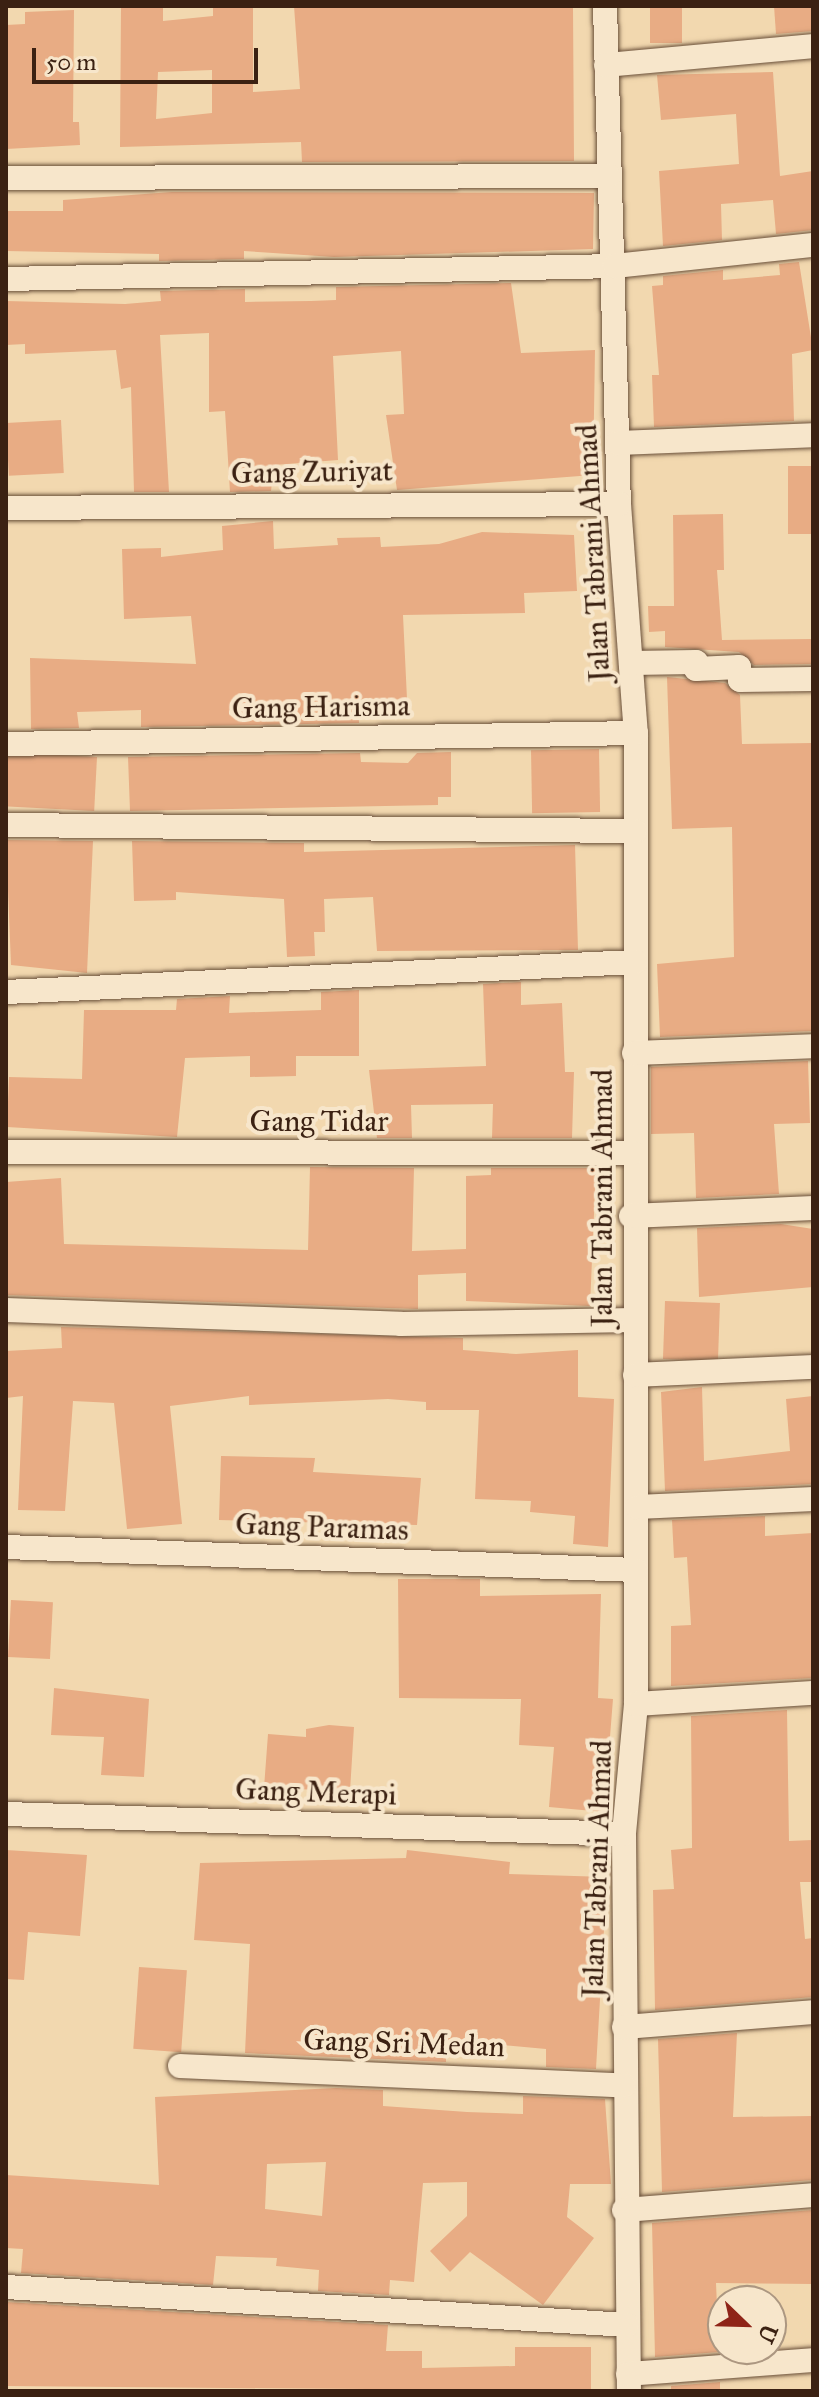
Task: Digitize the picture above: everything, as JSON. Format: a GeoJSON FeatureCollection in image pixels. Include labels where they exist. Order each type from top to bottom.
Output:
{"type":"FeatureCollection","features":[{"type":"Feature","properties":{"kind":"street","name":"Jalan Tabrani Ahmad"},"geometry":{"type":"LineString","coordinates":[[605,6],[608,176],[615,266],[619,504],[636,733],[631,1216],[638,1507],[636,1704],[624,1834],[624,2210],[629,2382]]}},
{"type":"Feature","properties":{"kind":"street"},"geometry":{"type":"LineString","coordinates":[[606,65],[813,46]]}},
{"type":"Feature","properties":{"kind":"street"},"geometry":{"type":"LineString","coordinates":[[6,178],[608,176]]}},
{"type":"Feature","properties":{"kind":"street"},"geometry":{"type":"LineString","coordinates":[[6,279],[615,266],[813,245]]}},
{"type":"Feature","properties":{"kind":"street"},"geometry":{"type":"LineString","coordinates":[[618,443],[813,435]]}},
{"type":"Feature","properties":{"kind":"street","name":"Gang Zuriyat"},"geometry":{"type":"LineString","coordinates":[[6,508],[619,504]]}},
{"type":"Feature","properties":{"kind":"street"},"geometry":{"type":"LineString","coordinates":[[631,663],[696,662],[696,669],[739,667],[740,680],[813,679]]}},
{"type":"Feature","properties":{"kind":"street","name":"Gang Harisma"},"geometry":{"type":"LineString","coordinates":[[6,744],[636,733]]}},
{"type":"Feature","properties":{"kind":"street"},"geometry":{"type":"LineString","coordinates":[[6,825],[635,831]]}},
{"type":"Feature","properties":{"kind":"street"},"geometry":{"type":"LineString","coordinates":[[6,992],[635,962]]}},
{"type":"Feature","properties":{"kind":"street"},"geometry":{"type":"LineString","coordinates":[[634,1053],[813,1046]]}},
{"type":"Feature","properties":{"kind":"street","name":"Gang Tidar"},"geometry":{"type":"LineString","coordinates":[[6,1152],[632,1153]]}},
{"type":"Feature","properties":{"kind":"street"},"geometry":{"type":"LineString","coordinates":[[631,1216],[813,1208]]}},
{"type":"Feature","properties":{"kind":"street"},"geometry":{"type":"LineString","coordinates":[[6,1310],[401,1324],[634,1320]]}},
{"type":"Feature","properties":{"kind":"street"},"geometry":{"type":"LineString","coordinates":[[635,1375],[813,1367]]}},
{"type":"Feature","properties":{"kind":"street"},"geometry":{"type":"LineString","coordinates":[[638,1507],[813,1499]]}},
{"type":"Feature","properties":{"kind":"street","name":"Gang Paramas"},"geometry":{"type":"LineString","coordinates":[[6,1547],[636,1570]]}},
{"type":"Feature","properties":{"kind":"street"},"geometry":{"type":"LineString","coordinates":[[636,1704],[813,1693]]}},
{"type":"Feature","properties":{"kind":"street","name":"Gang Merapi"},"geometry":{"type":"LineString","coordinates":[[6,1814],[624,1834]]}},
{"type":"Feature","properties":{"kind":"street"},"geometry":{"type":"LineString","coordinates":[[624,2027],[813,2012]]}},
{"type":"Feature","properties":{"kind":"street","name":"Gang Sri Medan"},"geometry":{"type":"LineString","coordinates":[[180,2066],[624,2085]]}},
{"type":"Feature","properties":{"kind":"street"},"geometry":{"type":"LineString","coordinates":[[624,2210],[813,2195]]}},
{"type":"Feature","properties":{"kind":"street"},"geometry":{"type":"LineString","coordinates":[[6,2287],[627,2325]]}},
{"type":"Feature","properties":{"kind":"street"},"geometry":{"type":"LineString","coordinates":[[629,2382],[813,2360]]}},
{"type":"Feature","properties":{"kind":"building"},"geometry":{"type":"Polygon","coordinates":[[[121,6],[163,6],[163,21],[213,16],[213,6],[253,6],[253,92],[300,89],[294,6],[573,6],[574,161],[302,162],[301,142],[120,147],[121,6]],[[212,70],[158,72],[156,119],[212,113],[212,70]]]}},
{"type":"Feature","properties":{"kind":"building"},"geometry":{"type":"Polygon","coordinates":[[[650,6],[682,6],[682,43],[650,43],[650,6]]]}},
{"type":"Feature","properties":{"kind":"building"},"geometry":{"type":"Polygon","coordinates":[[[774,6],[813,6],[813,31],[776,34],[774,6]]]}},
{"type":"Feature","properties":{"kind":"building"},"geometry":{"type":"Polygon","coordinates":[[[74,10],[73,122],[79,122],[80,145],[6,149],[6,25],[25,24],[25,12],[74,10]]]}},
{"type":"Feature","properties":{"kind":"building"},"geometry":{"type":"Polygon","coordinates":[[[773,72],[780,176],[813,171],[813,230],[776,234],[773,200],[721,204],[722,240],[663,246],[659,171],[739,164],[736,114],[661,120],[657,75],[773,72]]]}},
{"type":"Feature","properties":{"kind":"building"},"geometry":{"type":"Polygon","coordinates":[[[172,192],[594,193],[593,249],[334,257],[244,251],[244,259],[159,261],[159,254],[6,251],[6,211],[63,211],[63,200],[172,192]]]}},
{"type":"Feature","properties":{"kind":"building"},"geometry":{"type":"Polygon","coordinates":[[[799,262],[813,350],[792,354],[794,421],[654,427],[652,375],[659,375],[652,286],[663,285],[663,276],[723,270],[723,280],[780,275],[779,264],[799,262]]]}},
{"type":"Feature","properties":{"kind":"building"},"geometry":{"type":"Polygon","coordinates":[[[511,283],[521,353],[595,350],[593,475],[397,490],[386,415],[404,414],[401,351],[333,356],[338,460],[274,465],[271,491],[230,492],[225,411],[209,412],[209,333],[160,335],[169,492],[134,492],[131,387],[121,389],[116,350],[25,354],[25,344],[6,345],[6,301],[125,304],[161,301],[160,291],[245,289],[245,302],[311,301],[336,300],[336,287],[511,283]]]}},
{"type":"Feature","properties":{"kind":"building"},"geometry":{"type":"Polygon","coordinates":[[[61,420],[64,473],[9,476],[6,423],[61,420]]]}},
{"type":"Feature","properties":{"kind":"building"},"geometry":{"type":"Polygon","coordinates":[[[788,466],[813,466],[813,534],[788,534],[788,466]]]}},
{"type":"Feature","properties":{"kind":"building"},"geometry":{"type":"Polygon","coordinates":[[[723,514],[724,570],[717,570],[722,640],[813,639],[813,664],[754,665],[739,652],[665,647],[665,631],[649,632],[648,606],[674,606],[673,515],[723,514]]]}},
{"type":"Feature","properties":{"kind":"building"},"geometry":{"type":"Polygon","coordinates":[[[273,521],[274,549],[338,545],[337,538],[380,537],[381,547],[439,544],[482,532],[574,535],[577,591],[524,593],[525,613],[403,615],[407,699],[358,702],[359,723],[141,727],[141,710],[77,712],[79,728],[31,729],[30,658],[196,664],[191,616],[124,619],[122,549],[161,548],[161,557],[223,550],[222,526],[273,521]]]}},
{"type":"Feature","properties":{"kind":"building"},"geometry":{"type":"Polygon","coordinates":[[[667,677],[725,683],[740,695],[742,744],[813,743],[811,1031],[660,1037],[657,964],[734,957],[732,827],[672,829],[667,677]]]}},
{"type":"Feature","properties":{"kind":"building"},"geometry":{"type":"Polygon","coordinates":[[[599,749],[600,812],[532,813],[531,750],[599,749]]]}},
{"type":"Feature","properties":{"kind":"building"},"geometry":{"type":"Polygon","coordinates":[[[6,752],[97,757],[94,811],[6,806],[6,752]]]}},
{"type":"Feature","properties":{"kind":"building"},"geometry":{"type":"Polygon","coordinates":[[[451,752],[451,797],[438,797],[438,805],[130,811],[128,757],[360,753],[361,762],[408,763],[417,753],[451,752]]]}},
{"type":"Feature","properties":{"kind":"building"},"geometry":{"type":"Polygon","coordinates":[[[6,840],[93,841],[87,973],[11,965],[6,840]]]}},
{"type":"Feature","properties":{"kind":"building"},"geometry":{"type":"Polygon","coordinates":[[[132,841],[304,843],[304,852],[575,845],[578,950],[377,951],[373,897],[324,899],[325,932],[314,932],[315,956],[287,957],[284,899],[176,892],[176,900],[134,901],[132,841]]]}},
{"type":"Feature","properties":{"kind":"building"},"geometry":{"type":"Polygon","coordinates":[[[521,982],[521,1005],[562,1003],[565,1072],[574,1072],[572,1138],[492,1138],[493,1104],[411,1105],[412,1138],[377,1138],[369,1070],[486,1066],[483,984],[521,982]]]}},
{"type":"Feature","properties":{"kind":"building"},"geometry":{"type":"Polygon","coordinates":[[[359,990],[359,1056],[296,1056],[296,1076],[250,1077],[250,1056],[185,1058],[177,1137],[7,1127],[9,1077],[82,1079],[84,1010],[176,1010],[177,999],[230,996],[229,1013],[321,1010],[321,992],[359,990]]]}},
{"type":"Feature","properties":{"kind":"building"},"geometry":{"type":"Polygon","coordinates":[[[808,1061],[810,1123],[774,1124],[779,1194],[696,1198],[694,1133],[651,1134],[651,1067],[808,1061]]]}},
{"type":"Feature","properties":{"kind":"building"},"geometry":{"type":"Polygon","coordinates":[[[310,1167],[414,1168],[412,1251],[466,1249],[466,1176],[491,1175],[491,1168],[596,1168],[590,1306],[466,1301],[466,1273],[418,1275],[418,1309],[6,1295],[6,1182],[61,1178],[64,1244],[308,1250],[310,1167]]]}},
{"type":"Feature","properties":{"kind":"building"},"geometry":{"type":"Polygon","coordinates":[[[781,1224],[813,1229],[813,1287],[699,1297],[697,1228],[781,1224]]]}},
{"type":"Feature","properties":{"kind":"building"},"geometry":{"type":"Polygon","coordinates":[[[665,1301],[720,1303],[718,1361],[663,1359],[665,1301]]]}},
{"type":"Feature","properties":{"kind":"building"},"geometry":{"type":"Polygon","coordinates":[[[61,1327],[463,1338],[463,1350],[516,1354],[578,1350],[578,1397],[614,1399],[608,1547],[573,1544],[575,1516],[530,1512],[531,1501],[475,1499],[479,1410],[426,1410],[426,1402],[388,1399],[249,1405],[249,1396],[170,1406],[182,1524],[127,1529],[114,1403],[73,1401],[65,1511],[18,1510],[23,1396],[6,1398],[6,1351],[62,1348],[61,1327]]]}},
{"type":"Feature","properties":{"kind":"building"},"geometry":{"type":"Polygon","coordinates":[[[702,1387],[704,1461],[790,1451],[786,1399],[813,1396],[813,1484],[665,1491],[661,1392],[702,1387]]]}},
{"type":"Feature","properties":{"kind":"building"},"geometry":{"type":"Polygon","coordinates":[[[221,1456],[315,1458],[313,1472],[421,1478],[417,1525],[219,1520],[221,1456]]]}},
{"type":"Feature","properties":{"kind":"building"},"geometry":{"type":"Polygon","coordinates":[[[765,1516],[765,1536],[813,1533],[813,1678],[671,1686],[671,1626],[691,1625],[687,1557],[674,1558],[672,1520],[765,1516]]]}},
{"type":"Feature","properties":{"kind":"building"},"geometry":{"type":"Polygon","coordinates":[[[398,1579],[480,1579],[480,1596],[601,1594],[598,1698],[613,1699],[604,1812],[549,1807],[554,1747],[519,1745],[521,1699],[399,1698],[398,1579]]]}},
{"type":"Feature","properties":{"kind":"building"},"geometry":{"type":"Polygon","coordinates":[[[11,1600],[53,1602],[50,1659],[8,1657],[11,1600]]]}},
{"type":"Feature","properties":{"kind":"building"},"geometry":{"type":"Polygon","coordinates":[[[54,1688],[149,1699],[144,1777],[101,1775],[104,1737],[51,1735],[54,1688]]]}},
{"type":"Feature","properties":{"kind":"building"},"geometry":{"type":"Polygon","coordinates":[[[787,1710],[789,1841],[812,1840],[813,1882],[800,1882],[805,1939],[813,1938],[813,1997],[655,2010],[653,1890],[674,1889],[671,1850],[692,1848],[691,1716],[787,1710]]]}},
{"type":"Feature","properties":{"kind":"building"},"geometry":{"type":"Polygon","coordinates":[[[329,1725],[354,1727],[350,1791],[264,1788],[268,1734],[306,1737],[306,1729],[329,1725]]]}},
{"type":"Feature","properties":{"kind":"building"},"geometry":{"type":"Polygon","coordinates":[[[6,1850],[87,1855],[80,1936],[28,1932],[24,1980],[6,1979],[6,1850]]]}},
{"type":"Feature","properties":{"kind":"building"},"geometry":{"type":"Polygon","coordinates":[[[407,1850],[510,1862],[509,1874],[607,1877],[596,2069],[546,2067],[546,2049],[503,2045],[446,2044],[446,2062],[245,2053],[250,1944],[194,1940],[200,1863],[406,1858],[407,1850]]]}},
{"type":"Feature","properties":{"kind":"building"},"geometry":{"type":"Polygon","coordinates":[[[139,1967],[187,1970],[181,2052],[133,2049],[139,1967]]]}},
{"type":"Feature","properties":{"kind":"building"},"geometry":{"type":"Polygon","coordinates":[[[737,2033],[733,2117],[813,2116],[813,2180],[662,2192],[658,2039],[737,2033]]]}},
{"type":"Feature","properties":{"kind":"building"},"geometry":{"type":"Polygon","coordinates":[[[336,2088],[383,2090],[383,2106],[523,2114],[523,2096],[605,2099],[611,2184],[570,2184],[567,2217],[594,2238],[543,2305],[470,2252],[450,2272],[430,2251],[467,2216],[467,2182],[423,2183],[414,2282],[390,2280],[389,2295],[318,2291],[319,2270],[276,2266],[277,2258],[216,2256],[213,2285],[21,2273],[23,2249],[6,2248],[6,2175],[159,2185],[155,2097],[336,2088]],[[326,2162],[267,2164],[265,2209],[322,2216],[326,2162]]]}},
{"type":"Feature","properties":{"kind":"building"},"geometry":{"type":"Polygon","coordinates":[[[813,2210],[813,2284],[707,2285],[707,2353],[655,2357],[652,2223],[813,2210]]]}},
{"type":"Feature","properties":{"kind":"building"},"geometry":{"type":"Polygon","coordinates":[[[6,2302],[388,2325],[386,2351],[422,2351],[422,2368],[515,2366],[515,2347],[591,2347],[591,2391],[6,2386],[6,2302]]]}},
{"type":"Feature","properties":{"kind":"building"},"geometry":{"type":"Polygon","coordinates":[[[720,2382],[720,2391],[671,2391],[671,2386],[720,2382]]]}}]}
